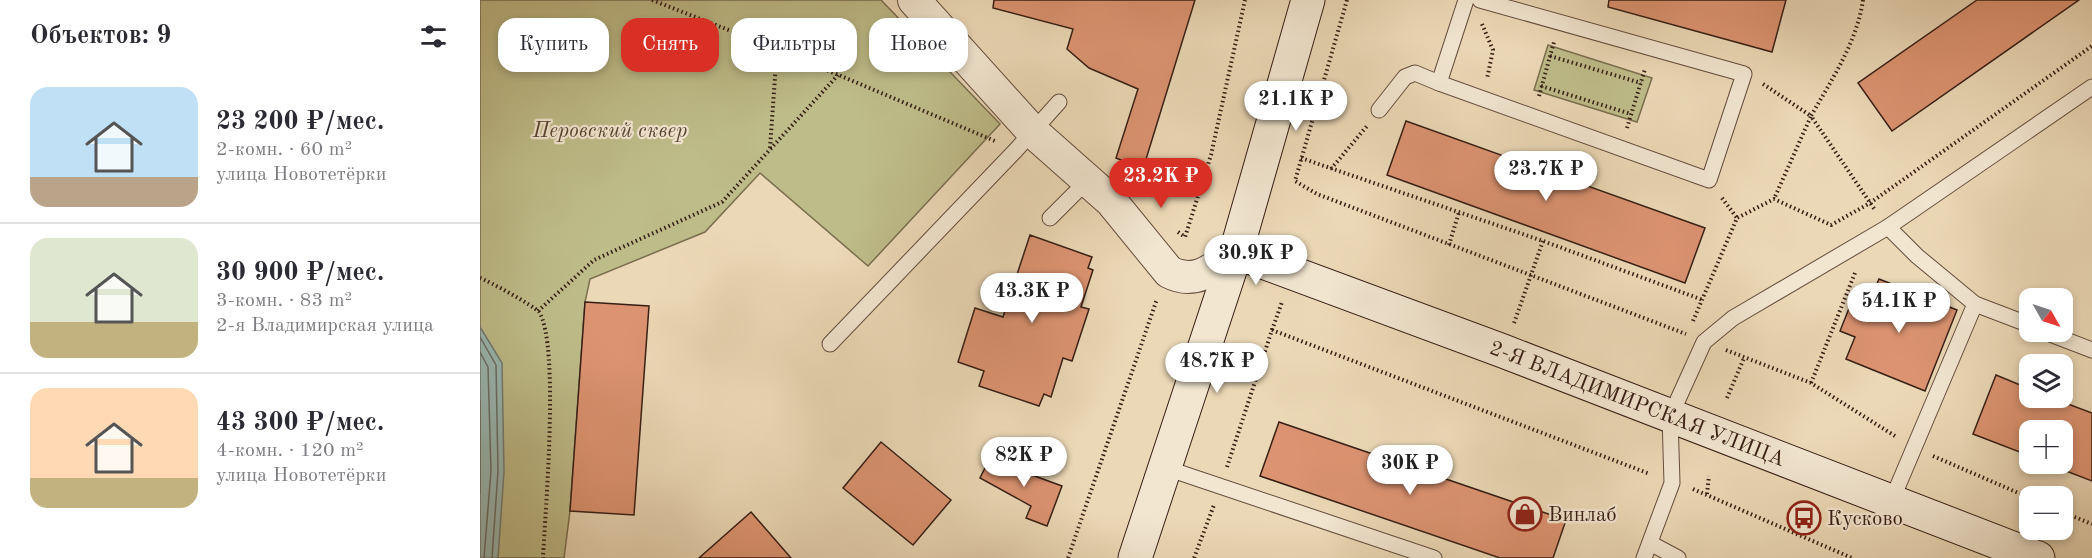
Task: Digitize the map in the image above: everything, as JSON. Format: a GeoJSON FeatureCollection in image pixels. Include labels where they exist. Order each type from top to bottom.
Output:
{"type":"FeatureCollection","features":[{"type":"Feature","properties":{"kind":"street"},"geometry":{"type":"LineString","coordinates":[[914,0],[1025,141],[1100,190],[1169,272],[1180,278],[1193,279],[1214,269],[1236,252]]}},
{"type":"Feature","properties":{"kind":"street"},"geometry":{"type":"LineString","coordinates":[[1135,558],[1236,252],[1308,0]]}},
{"type":"Feature","properties":{"kind":"street","name":"2-Я ВЛАДИМИРСКАЯ УЛИЦА"},"geometry":{"type":"LineString","coordinates":[[1236,252],[1503,351],[2038,558]]}},
{"type":"Feature","properties":{"kind":"lane"},"geometry":{"type":"LineString","coordinates":[[1379,110],[1405,76],[1415,73],[1439,83],[1709,180],[1744,74],[1560,22],[1471,0],[1439,83]]}},
{"type":"Feature","properties":{"kind":"lane"},"geometry":{"type":"LineString","coordinates":[[1644,558],[1672,483],[1670,417],[1704,342],[1733,318],[1888,227],[2092,87]]}},
{"type":"Feature","properties":{"kind":"lane"},"geometry":{"type":"LineString","coordinates":[[830,344],[1025,141],[1059,102]]}},
{"type":"Feature","properties":{"kind":"lane"},"geometry":{"type":"LineString","coordinates":[[1050,218],[1100,190]]}},
{"type":"Feature","properties":{"kind":"lane"},"geometry":{"type":"LineString","coordinates":[[1888,227],[1917,256],[1975,304],[2019,322]]}},
{"type":"Feature","properties":{"kind":"lane"},"geometry":{"type":"LineString","coordinates":[[1891,502],[1975,304]]}},
{"type":"Feature","properties":{"kind":"lane"},"geometry":{"type":"LineString","coordinates":[[2071,342],[2092,350]]}},
{"type":"Feature","properties":{"kind":"lane"},"geometry":{"type":"LineString","coordinates":[[1166,468],[1434,558]]}},
{"type":"Feature","properties":{"kind":"lane"},"geometry":{"type":"LineString","coordinates":[[1650,543],[1678,558]]}},
{"type":"Feature","properties":{"kind":"path"},"geometry":{"type":"LineString","coordinates":[[652,0],[731,31]]}},
{"type":"Feature","properties":{"kind":"path"},"geometry":{"type":"LineString","coordinates":[[1185,237],[1211,155],[1245,0]]}},
{"type":"Feature","properties":{"kind":"path"},"geometry":{"type":"LineString","coordinates":[[1347,0],[1295,181],[1317,194],[1811,382],[1914,448],[2019,493]]}},
{"type":"Feature","properties":{"kind":"path"},"geometry":{"type":"LineString","coordinates":[[1471,0],[1486,29],[1493,50],[1481,98]]}},
{"type":"Feature","properties":{"kind":"path"},"geometry":{"type":"LineString","coordinates":[[1686,334],[1703,300],[1737,218],[1774,199],[1811,116],[1850,45],[1860,22],[1863,0]]}},
{"type":"Feature","properties":{"kind":"path"},"geometry":{"type":"LineString","coordinates":[[1533,117],[1560,22]]}},
{"type":"Feature","properties":{"kind":"path"},"geometry":{"type":"LineString","coordinates":[[1831,225],[1870,203],[2092,46]]}},
{"type":"Feature","properties":{"kind":"path"},"geometry":{"type":"LineString","coordinates":[[1620,148],[1652,47]]}},
{"type":"Feature","properties":{"kind":"path"},"geometry":{"type":"LineString","coordinates":[[1550,56],[1641,83]]}},
{"type":"Feature","properties":{"kind":"path"},"geometry":{"type":"LineString","coordinates":[[770,149],[775,72]]}},
{"type":"Feature","properties":{"kind":"path"},"geometry":{"type":"LineString","coordinates":[[831,72],[1025,141]]}},
{"type":"Feature","properties":{"kind":"path"},"geometry":{"type":"LineString","coordinates":[[1744,74],[1811,116],[1846,163],[1870,203],[1888,227]]}},
{"type":"Feature","properties":{"kind":"path"},"geometry":{"type":"LineString","coordinates":[[538,311],[594,260],[722,202],[838,75]]}},
{"type":"Feature","properties":{"kind":"path"},"geometry":{"type":"LineString","coordinates":[[1541,86],[1631,114]]}},
{"type":"Feature","properties":{"kind":"path"},"geometry":{"type":"LineString","coordinates":[[1331,169],[1379,110]]}},
{"type":"Feature","properties":{"kind":"path"},"geometry":{"type":"LineString","coordinates":[[1301,158],[1543,241],[1703,300]]}},
{"type":"Feature","properties":{"kind":"path"},"geometry":{"type":"LineString","coordinates":[[1774,199],[1831,225],[1855,262],[1855,274],[1811,382]]}},
{"type":"Feature","properties":{"kind":"path"},"geometry":{"type":"LineString","coordinates":[[1449,245],[1459,212]]}},
{"type":"Feature","properties":{"kind":"path"},"geometry":{"type":"LineString","coordinates":[[1503,351],[1543,241]]}},
{"type":"Feature","properties":{"kind":"path"},"geometry":{"type":"LineString","coordinates":[[480,278],[538,311],[546,331],[549,355],[549,406],[543,558]]}},
{"type":"Feature","properties":{"kind":"path"},"geometry":{"type":"LineString","coordinates":[[1068,558],[1159,293]]}},
{"type":"Feature","properties":{"kind":"path"},"geometry":{"type":"LineString","coordinates":[[1194,558],[1221,485],[1285,293]]}},
{"type":"Feature","properties":{"kind":"path"},"geometry":{"type":"LineString","coordinates":[[1272,330],[1672,483],[1707,494],[1852,558]]}},
{"type":"Feature","properties":{"kind":"path"},"geometry":{"type":"LineString","coordinates":[[1727,398],[1744,358]]}},
{"type":"Feature","properties":{"kind":"path"},"geometry":{"type":"LineString","coordinates":[[1707,494],[1709,476]]}},
{"type":"Feature","properties":{"kind":"path"},"geometry":{"type":"LineString","coordinates":[[2073,516],[2092,524]]}},
{"type":"Feature","properties":{"kind":"green space","name":"Перовский сквер"},"geometry":{"type":"Polygon","coordinates":[[[480,0],[881,0],[898,18],[869,18],[869,72],[950,72],[1000,124],[868,266],[760,173],[705,232],[590,279],[585,302],[570,511],[564,558],[480,558],[480,0]]]}},
{"type":"Feature","properties":{"kind":"green space"},"geometry":{"type":"Polygon","coordinates":[[[1548,45],[1652,78],[1637,122],[1534,90],[1548,45]]]}},
{"type":"Feature","properties":{"kind":"water"},"geometry":{"type":"Polygon","coordinates":[[[480,327],[502,363],[504,472],[498,558],[480,558],[480,327]]]}},
{"type":"Feature","properties":{"kind":"building"},"geometry":{"type":"Polygon","coordinates":[[[994,0],[1195,0],[1143,169],[1116,158],[1138,89],[1089,68],[1067,49],[1073,29],[993,8],[994,0]]]}},
{"type":"Feature","properties":{"kind":"building"},"geometry":{"type":"Polygon","coordinates":[[[1609,0],[1786,0],[1772,52],[1608,7],[1609,0]]]}},
{"type":"Feature","properties":{"kind":"building"},"geometry":{"type":"Polygon","coordinates":[[[1977,0],[2079,0],[1892,131],[1858,83],[1977,0]]]}},
{"type":"Feature","properties":{"kind":"building"},"geometry":{"type":"Polygon","coordinates":[[[1406,121],[1705,228],[1685,283],[1387,175],[1406,121]]]}},
{"type":"Feature","properties":{"kind":"building"},"geometry":{"type":"Polygon","coordinates":[[[1030,235],[1092,257],[1088,268],[1093,270],[1081,307],[1089,309],[1072,361],[1063,358],[1051,397],[1044,394],[1039,406],[979,386],[984,371],[958,362],[975,308],[1003,317],[1030,235]]]}},
{"type":"Feature","properties":{"kind":"building"},"geometry":{"type":"Polygon","coordinates":[[[1879,279],[1957,310],[1925,391],[1846,359],[1855,337],[1840,331],[1850,306],[1865,312],[1879,279]]]}},
{"type":"Feature","properties":{"kind":"building"},"geometry":{"type":"Polygon","coordinates":[[[585,302],[649,306],[634,515],[570,511],[585,302]]]}},
{"type":"Feature","properties":{"kind":"building"},"geometry":{"type":"Polygon","coordinates":[[[1996,375],[2019,384],[2019,408],[2073,408],[2073,406],[2092,413],[2092,481],[2073,474],[2073,420],[2019,420],[2019,452],[1973,434],[1996,375]]]}},
{"type":"Feature","properties":{"kind":"building"},"geometry":{"type":"Polygon","coordinates":[[[1279,422],[1566,520],[1553,558],[1500,558],[1260,476],[1279,422]]]}},
{"type":"Feature","properties":{"kind":"building"},"geometry":{"type":"Polygon","coordinates":[[[881,442],[951,500],[913,545],[843,488],[881,442]]]}},
{"type":"Feature","properties":{"kind":"building"},"geometry":{"type":"Polygon","coordinates":[[[992,454],[1032,475],[1062,486],[1047,526],[1026,518],[1031,506],[980,478],[992,454]]]}},
{"type":"Feature","properties":{"kind":"building"},"geometry":{"type":"Polygon","coordinates":[[[751,512],[791,558],[699,558],[751,512]]]}},
{"type":"Feature","properties":{"kind":"place","name":"Винлаб"},"geometry":{"type":"Point","coordinates":[1525,514]}},
{"type":"Feature","properties":{"kind":"place","name":"Кусково"},"geometry":{"type":"Point","coordinates":[1804,518]}}]}
